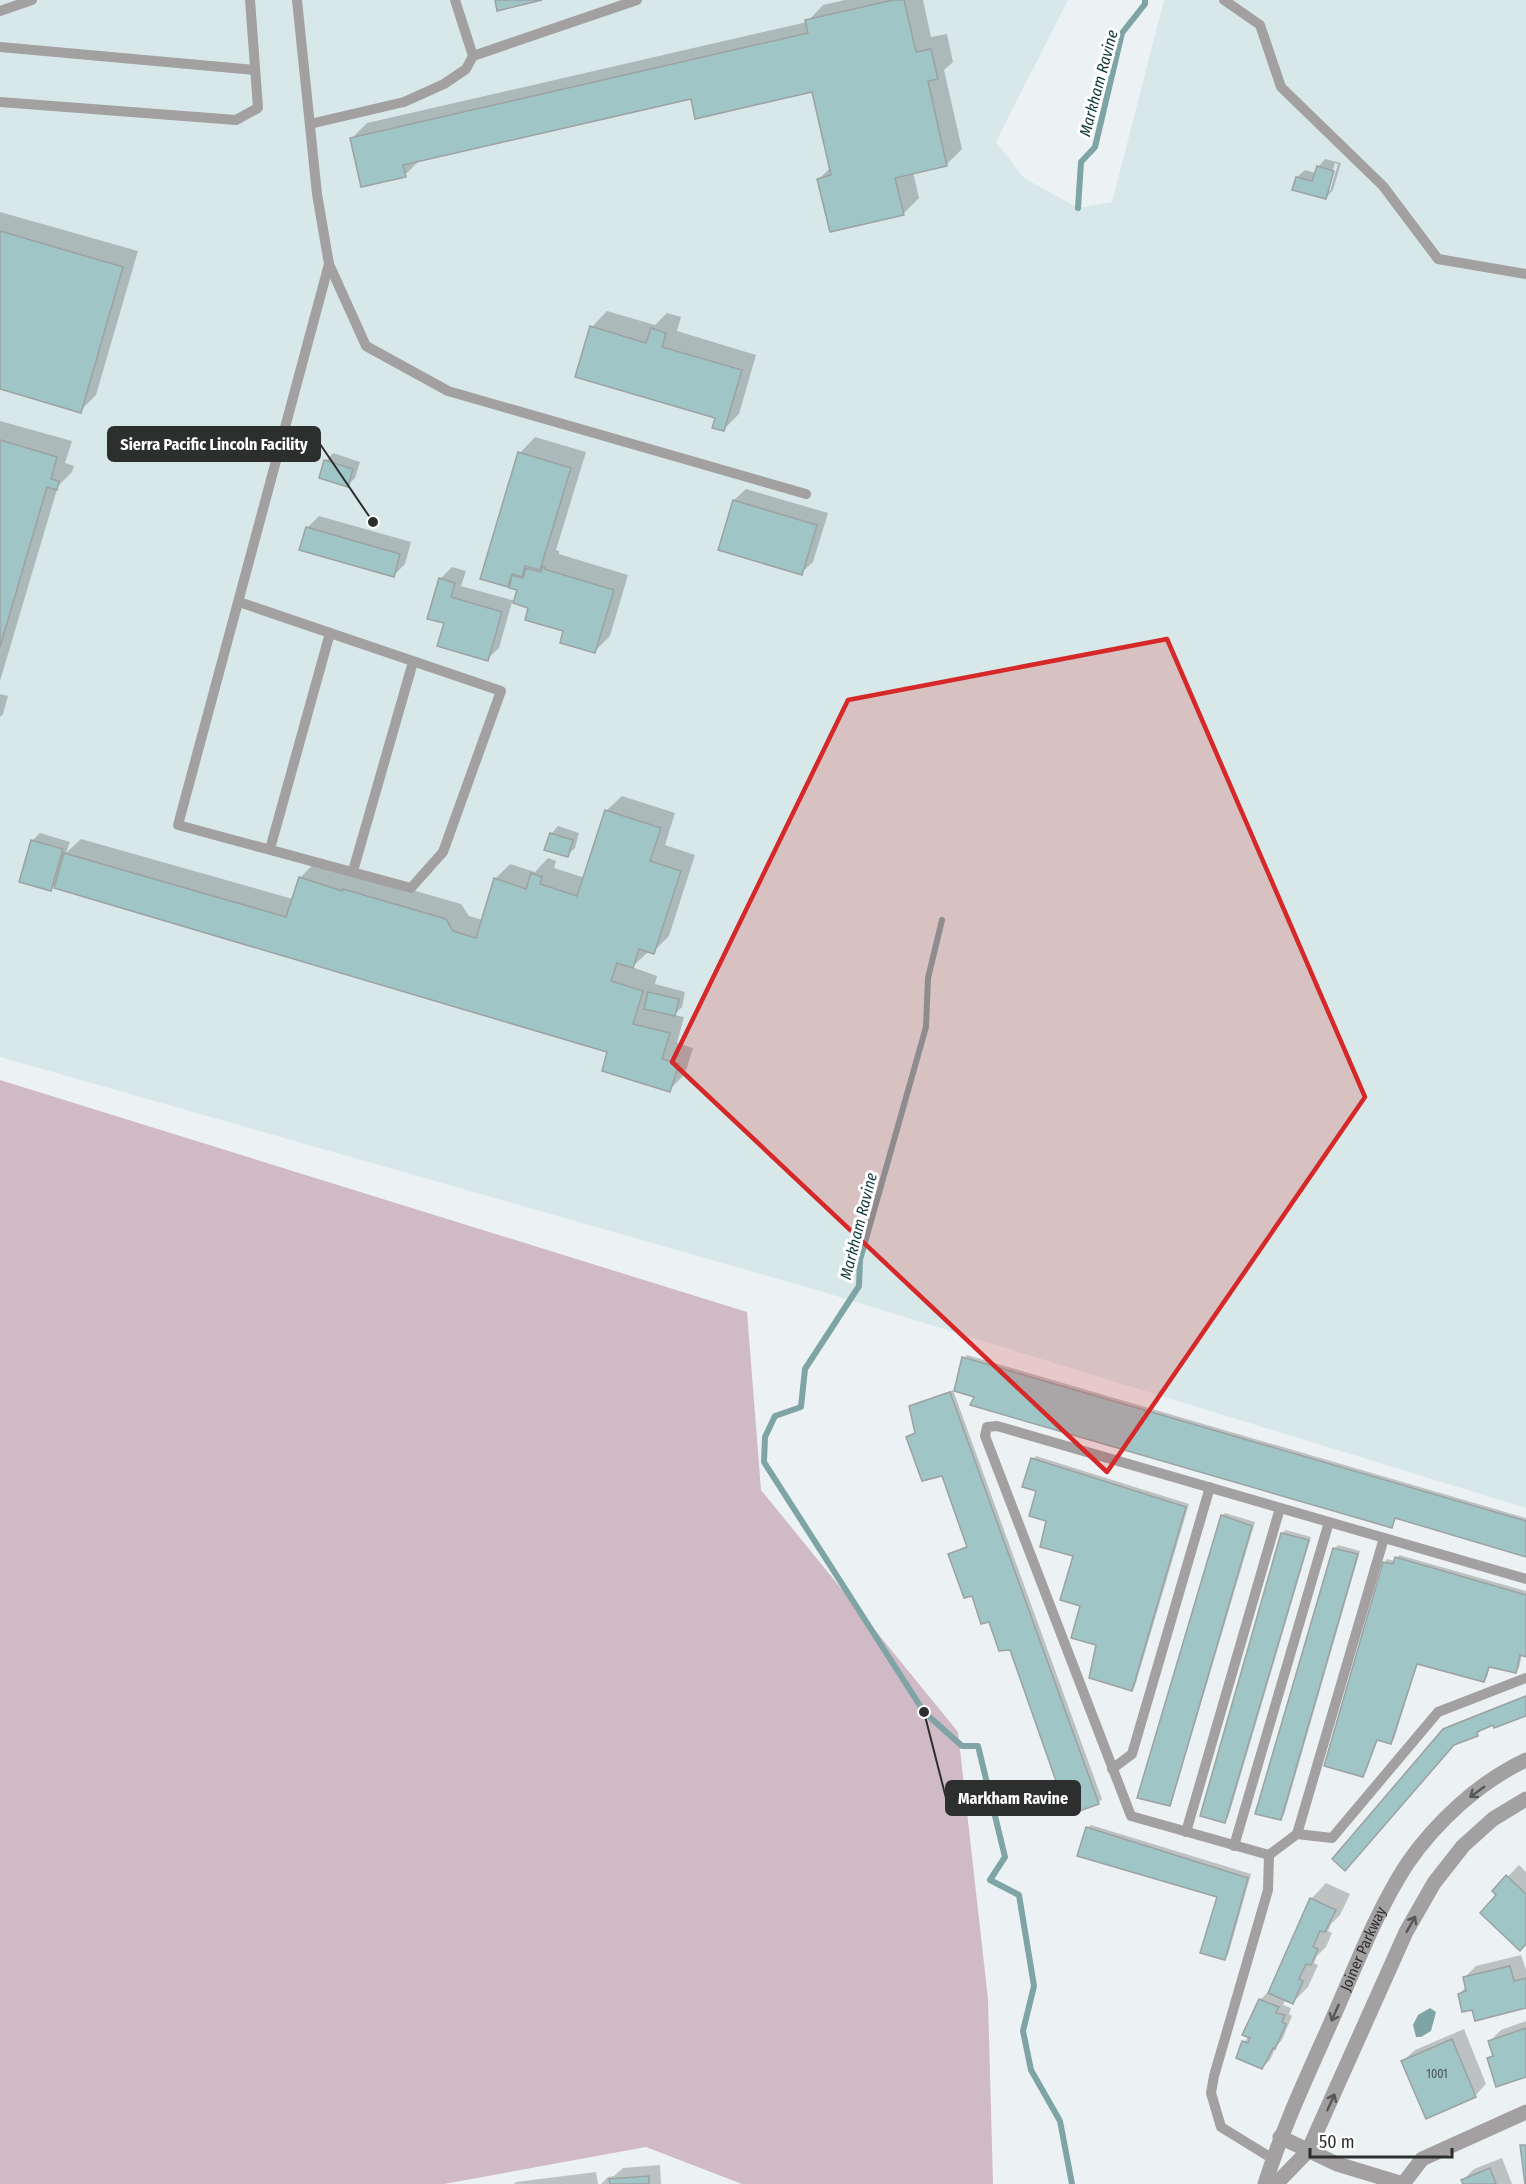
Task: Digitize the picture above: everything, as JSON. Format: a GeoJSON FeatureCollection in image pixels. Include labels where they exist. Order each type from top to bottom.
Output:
{"type":"FeatureCollection","features":[{"type":"Feature","properties":{"kind":"street","name":"Joiner Parkway"},"geometry":{"type":"LineString","coordinates":[[1265,2184],[1280,2137],[1379,1916],[1407,1864],[1440,1824],[1472,1794],[1526,1760]]}},
{"type":"Feature","properties":{"kind":"street","name":"Joiner Parkway"},"geometry":{"type":"LineString","coordinates":[[1276,2184],[1308,2151],[1406,1932],[1434,1883],[1463,1846],[1493,1819],[1526,1799]]}},
{"type":"Feature","properties":{"kind":"street"},"geometry":{"type":"LineString","coordinates":[[1280,2137],[1337,2164],[1403,2184],[1422,2159],[1526,2112]]}},
{"type":"Feature","properties":{"kind":"lane"},"geometry":{"type":"LineString","coordinates":[[0,11],[32,0]]}},
{"type":"Feature","properties":{"kind":"lane"},"geometry":{"type":"LineString","coordinates":[[0,102],[236,120],[258,108],[250,0]]}},
{"type":"Feature","properties":{"kind":"lane"},"geometry":{"type":"LineString","coordinates":[[297,0],[317,194],[329,264],[366,346],[448,391],[806,494]]}},
{"type":"Feature","properties":{"kind":"lane"},"geometry":{"type":"LineString","coordinates":[[456,0],[473,56]]}},
{"type":"Feature","properties":{"kind":"lane"},"geometry":{"type":"LineString","coordinates":[[310,124],[404,102],[444,84],[466,69],[473,56],[637,0]]}},
{"type":"Feature","properties":{"kind":"lane"},"geometry":{"type":"LineString","coordinates":[[1224,0],[1260,25],[1281,87],[1383,186],[1438,258],[1526,274]]}},
{"type":"Feature","properties":{"kind":"lane"},"geometry":{"type":"LineString","coordinates":[[0,46],[255,70]]}},
{"type":"Feature","properties":{"kind":"lane"},"geometry":{"type":"LineString","coordinates":[[239,602],[501,691],[443,852],[411,888],[178,825],[329,264]]}},
{"type":"Feature","properties":{"kind":"lane"},"geometry":{"type":"LineString","coordinates":[[270,849],[330,633]]}},
{"type":"Feature","properties":{"kind":"lane"},"geometry":{"type":"LineString","coordinates":[[353,871],[413,662]]}},
{"type":"Feature","properties":{"kind":"lane"},"geometry":{"type":"LineString","coordinates":[[1269,1856],[1131,1816],[985,1436],[987,1428],[997,1426],[1526,1579]]}},
{"type":"Feature","properties":{"kind":"lane"},"geometry":{"type":"LineString","coordinates":[[1112,1769],[1132,1754],[1210,1487]]}},
{"type":"Feature","properties":{"kind":"lane"},"geometry":{"type":"LineString","coordinates":[[1186,1832],[1281,1508]]}},
{"type":"Feature","properties":{"kind":"lane"},"geometry":{"type":"LineString","coordinates":[[1234,1846],[1329,1522]]}},
{"type":"Feature","properties":{"kind":"lane"},"geometry":{"type":"LineString","coordinates":[[1269,1856],[1297,1834],[1384,1538]]}},
{"type":"Feature","properties":{"kind":"lane"},"geometry":{"type":"LineString","coordinates":[[1297,1834],[1332,1838],[1438,1712],[1526,1678]]}},
{"type":"Feature","properties":{"kind":"lane"},"geometry":{"type":"LineString","coordinates":[[1269,1856],[1268,1890],[1211,2093],[1221,2127],[1273,2159]]}},
{"type":"Feature","properties":{"kind":"highlighted area"},"geometry":{"type":"Polygon","coordinates":[[[1167,639],[1365,1097],[1107,1472],[672,1062],[848,700],[1167,639]]]}},
{"type":"Feature","properties":{"kind":"shaded area"},"geometry":{"type":"Polygon","coordinates":[[[0,0],[1068,0],[996,142],[1024,178],[1078,208],[1112,202],[1164,0],[1526,0],[1526,1508],[820,1291],[0,1057],[0,0]]]}},
{"type":"Feature","properties":{"kind":"shaded area"},"geometry":{"type":"Polygon","coordinates":[[[0,1080],[747,1312],[761,1490],[958,1732],[988,1999],[993,2184],[742,2184],[646,2147],[444,2184],[0,2184],[0,1080]]]}},
{"type":"Feature","properties":{"kind":"water"},"geometry":{"type":"Polygon","coordinates":[[[1430,2008],[1436,2012],[1431,2031],[1421,2037],[1416,2037],[1413,2025],[1418,2015],[1430,2008]]]}},
{"type":"Feature","properties":{"kind":"building"},"geometry":{"type":"Polygon","coordinates":[[[495,0],[542,0],[497,11],[495,0]]]}},
{"type":"Feature","properties":{"kind":"building"},"geometry":{"type":"Polygon","coordinates":[[[893,0],[904,0],[916,52],[931,49],[938,79],[928,81],[947,166],[895,178],[904,215],[830,232],[817,179],[831,175],[812,92],[695,119],[691,99],[403,165],[406,177],[361,187],[350,138],[808,33],[805,20],[893,0]]]}},
{"type":"Feature","properties":{"kind":"building"},"geometry":{"type":"Polygon","coordinates":[[[1317,166],[1334,171],[1326,199],[1292,190],[1296,177],[1312,181],[1317,166]]]}},
{"type":"Feature","properties":{"kind":"building"},"geometry":{"type":"Polygon","coordinates":[[[0,231],[123,267],[81,413],[0,389],[0,231]]]}},
{"type":"Feature","properties":{"kind":"building"},"geometry":{"type":"Polygon","coordinates":[[[590,326],[646,343],[651,328],[666,333],[662,347],[742,370],[724,431],[712,428],[715,418],[575,377],[590,326]]]}},
{"type":"Feature","properties":{"kind":"building"},"geometry":{"type":"Polygon","coordinates":[[[0,440],[57,457],[51,479],[59,481],[57,490],[47,487],[0,647],[0,440]]]}},
{"type":"Feature","properties":{"kind":"building"},"geometry":{"type":"Polygon","coordinates":[[[518,452],[571,468],[540,570],[525,566],[522,577],[512,574],[508,587],[480,579],[518,452]]]}},
{"type":"Feature","properties":{"kind":"building"},"geometry":{"type":"Polygon","coordinates":[[[324,460],[353,469],[348,487],[319,478],[324,460]]]}},
{"type":"Feature","properties":{"kind":"building"},"geometry":{"type":"Polygon","coordinates":[[[733,500],[817,525],[802,575],[718,550],[733,500]]]}},
{"type":"Feature","properties":{"kind":"building"},"geometry":{"type":"Polygon","coordinates":[[[306,527],[400,554],[394,577],[299,550],[306,527]]]}},
{"type":"Feature","properties":{"kind":"building"},"geometry":{"type":"Polygon","coordinates":[[[542,566],[545,567],[544,569],[614,590],[595,653],[560,643],[563,631],[525,620],[528,608],[513,603],[517,590],[509,588],[512,575],[523,578],[526,568],[541,572],[542,566]]]}},
{"type":"Feature","properties":{"kind":"building"},"geometry":{"type":"Polygon","coordinates":[[[439,578],[455,583],[451,597],[502,612],[488,661],[437,646],[444,623],[427,619],[439,578]]]}},
{"type":"Feature","properties":{"kind":"building"},"geometry":{"type":"Polygon","coordinates":[[[605,810],[661,828],[650,861],[681,871],[654,954],[639,949],[633,968],[617,963],[611,981],[643,991],[633,1024],[670,1033],[662,1059],[679,1064],[670,1092],[602,1071],[607,1052],[54,888],[64,853],[286,917],[299,877],[446,919],[453,931],[476,938],[494,878],[526,889],[531,873],[542,877],[540,884],[577,896],[605,810]]]}},
{"type":"Feature","properties":{"kind":"building"},"geometry":{"type":"Polygon","coordinates":[[[550,833],[573,840],[568,857],[544,850],[550,833]]]}},
{"type":"Feature","properties":{"kind":"building"},"geometry":{"type":"Polygon","coordinates":[[[31,840],[63,849],[51,891],[19,882],[31,840]]]}},
{"type":"Feature","properties":{"kind":"building"},"geometry":{"type":"Polygon","coordinates":[[[648,992],[679,999],[675,1016],[644,1009],[648,992]]]}},
{"type":"Feature","properties":{"kind":"building"},"geometry":{"type":"Polygon","coordinates":[[[962,1357],[1526,1521],[1526,1557],[1395,1518],[1392,1528],[970,1405],[974,1397],[954,1391],[962,1357]]]}},
{"type":"Feature","properties":{"kind":"building"},"geometry":{"type":"Polygon","coordinates":[[[950,1392],[1099,1804],[1068,1815],[1010,1650],[999,1651],[989,1622],[981,1624],[972,1596],[964,1598],[948,1554],[967,1547],[942,1476],[922,1481],[906,1437],[915,1433],[909,1406],[950,1392]]]}},
{"type":"Feature","properties":{"kind":"building"},"geometry":{"type":"Polygon","coordinates":[[[1031,1458],[1186,1507],[1132,1691],[1089,1678],[1096,1645],[1071,1638],[1080,1606],[1060,1600],[1073,1556],[1040,1547],[1046,1521],[1029,1516],[1036,1491],[1022,1487],[1031,1458]]]}},
{"type":"Feature","properties":{"kind":"building"},"geometry":{"type":"Polygon","coordinates":[[[1221,1515],[1252,1526],[1170,1806],[1137,1798],[1221,1515]]]}},
{"type":"Feature","properties":{"kind":"building"},"geometry":{"type":"Polygon","coordinates":[[[1281,1533],[1309,1540],[1225,1823],[1200,1816],[1281,1533]]]}},
{"type":"Feature","properties":{"kind":"building"},"geometry":{"type":"Polygon","coordinates":[[[1333,1548],[1358,1554],[1281,1820],[1255,1814],[1333,1548]]]}},
{"type":"Feature","properties":{"kind":"building"},"geometry":{"type":"Polygon","coordinates":[[[1395,1557],[1526,1595],[1526,1657],[1520,1655],[1516,1673],[1489,1667],[1484,1682],[1417,1664],[1391,1744],[1377,1740],[1363,1777],[1324,1766],[1383,1562],[1393,1564],[1395,1557]]]}},
{"type":"Feature","properties":{"kind":"building"},"geometry":{"type":"Polygon","coordinates":[[[1526,1696],[1526,1716],[1494,1728],[1493,1725],[1477,1732],[1478,1736],[1454,1745],[1345,1871],[1332,1859],[1443,1729],[1526,1696]]]}},
{"type":"Feature","properties":{"kind":"building"},"geometry":{"type":"Polygon","coordinates":[[[1086,1827],[1248,1878],[1225,1960],[1200,1953],[1217,1897],[1077,1856],[1086,1827]]]}},
{"type":"Feature","properties":{"kind":"building"},"geometry":{"type":"Polygon","coordinates":[[[1506,1875],[1526,1894],[1526,1944],[1520,1951],[1480,1913],[1496,1895],[1492,1891],[1506,1875]]]}},
{"type":"Feature","properties":{"kind":"building"},"geometry":{"type":"Polygon","coordinates":[[[1310,1898],[1336,1910],[1325,1932],[1320,1931],[1313,1947],[1318,1949],[1311,1965],[1306,1964],[1299,1979],[1303,1981],[1293,2004],[1268,1993],[1310,1898]]]}},
{"type":"Feature","properties":{"kind":"building"},"geometry":{"type":"Polygon","coordinates":[[[1510,1966],[1514,1981],[1526,1978],[1526,2008],[1475,2021],[1472,2010],[1462,2012],[1458,1994],[1466,1991],[1463,1977],[1510,1966]]]}},
{"type":"Feature","properties":{"kind":"building"},"geometry":{"type":"Polygon","coordinates":[[[1259,1999],[1279,2007],[1276,2013],[1285,2015],[1282,2022],[1286,2024],[1275,2049],[1273,2048],[1262,2069],[1236,2058],[1242,2041],[1248,2043],[1250,2038],[1242,2035],[1259,1999]]]}},
{"type":"Feature","properties":{"kind":"building"},"geometry":{"type":"Polygon","coordinates":[[[1526,2028],[1526,2077],[1496,2087],[1487,2058],[1493,2056],[1488,2041],[1526,2028]]]}},
{"type":"Feature","properties":{"kind":"building"},"geometry":{"type":"Polygon","coordinates":[[[1452,2039],[1476,2097],[1426,2119],[1401,2061],[1452,2039]]]}},
{"type":"Feature","properties":{"kind":"building"},"geometry":{"type":"Polygon","coordinates":[[[1520,2145],[1526,2145],[1526,2184],[1525,2184],[1520,2145]]]}},
{"type":"Feature","properties":{"kind":"building"},"geometry":{"type":"Polygon","coordinates":[[[1490,2168],[1496,2184],[1463,2184],[1461,2180],[1490,2168]]]}},
{"type":"Feature","properties":{"kind":"building"},"geometry":{"type":"Polygon","coordinates":[[[649,2176],[649,2184],[610,2184],[609,2179],[649,2176]]]}},
{"type":"Feature","properties":{"kind":"waterway","name":"Markham Ravine"},"geometry":{"type":"LineString","coordinates":[[1078,208],[1081,162],[1095,147],[1122,33],[1145,4],[1145,0]]}},
{"type":"Feature","properties":{"kind":"waterway","name":"Markham Ravine"},"geometry":{"type":"LineString","coordinates":[[942,920],[928,978],[926,1027],[860,1260],[859,1286],[805,1369],[801,1407],[775,1416],[765,1437],[764,1462],[924,1712],[962,1746],[978,1746],[1005,1857],[990,1880],[1019,1895],[1034,1986],[1023,2031],[1031,2070],[1060,2121],[1072,2184]]}},
{"type":"Feature","properties":{"kind":"place","name":"Sierra Pacific Lincoln Facility"},"geometry":{"type":"Point","coordinates":[373,522]}},
{"type":"Feature","properties":{"kind":"place","name":"Markham Ravine"},"geometry":{"type":"Point","coordinates":[924,1712]}}]}
